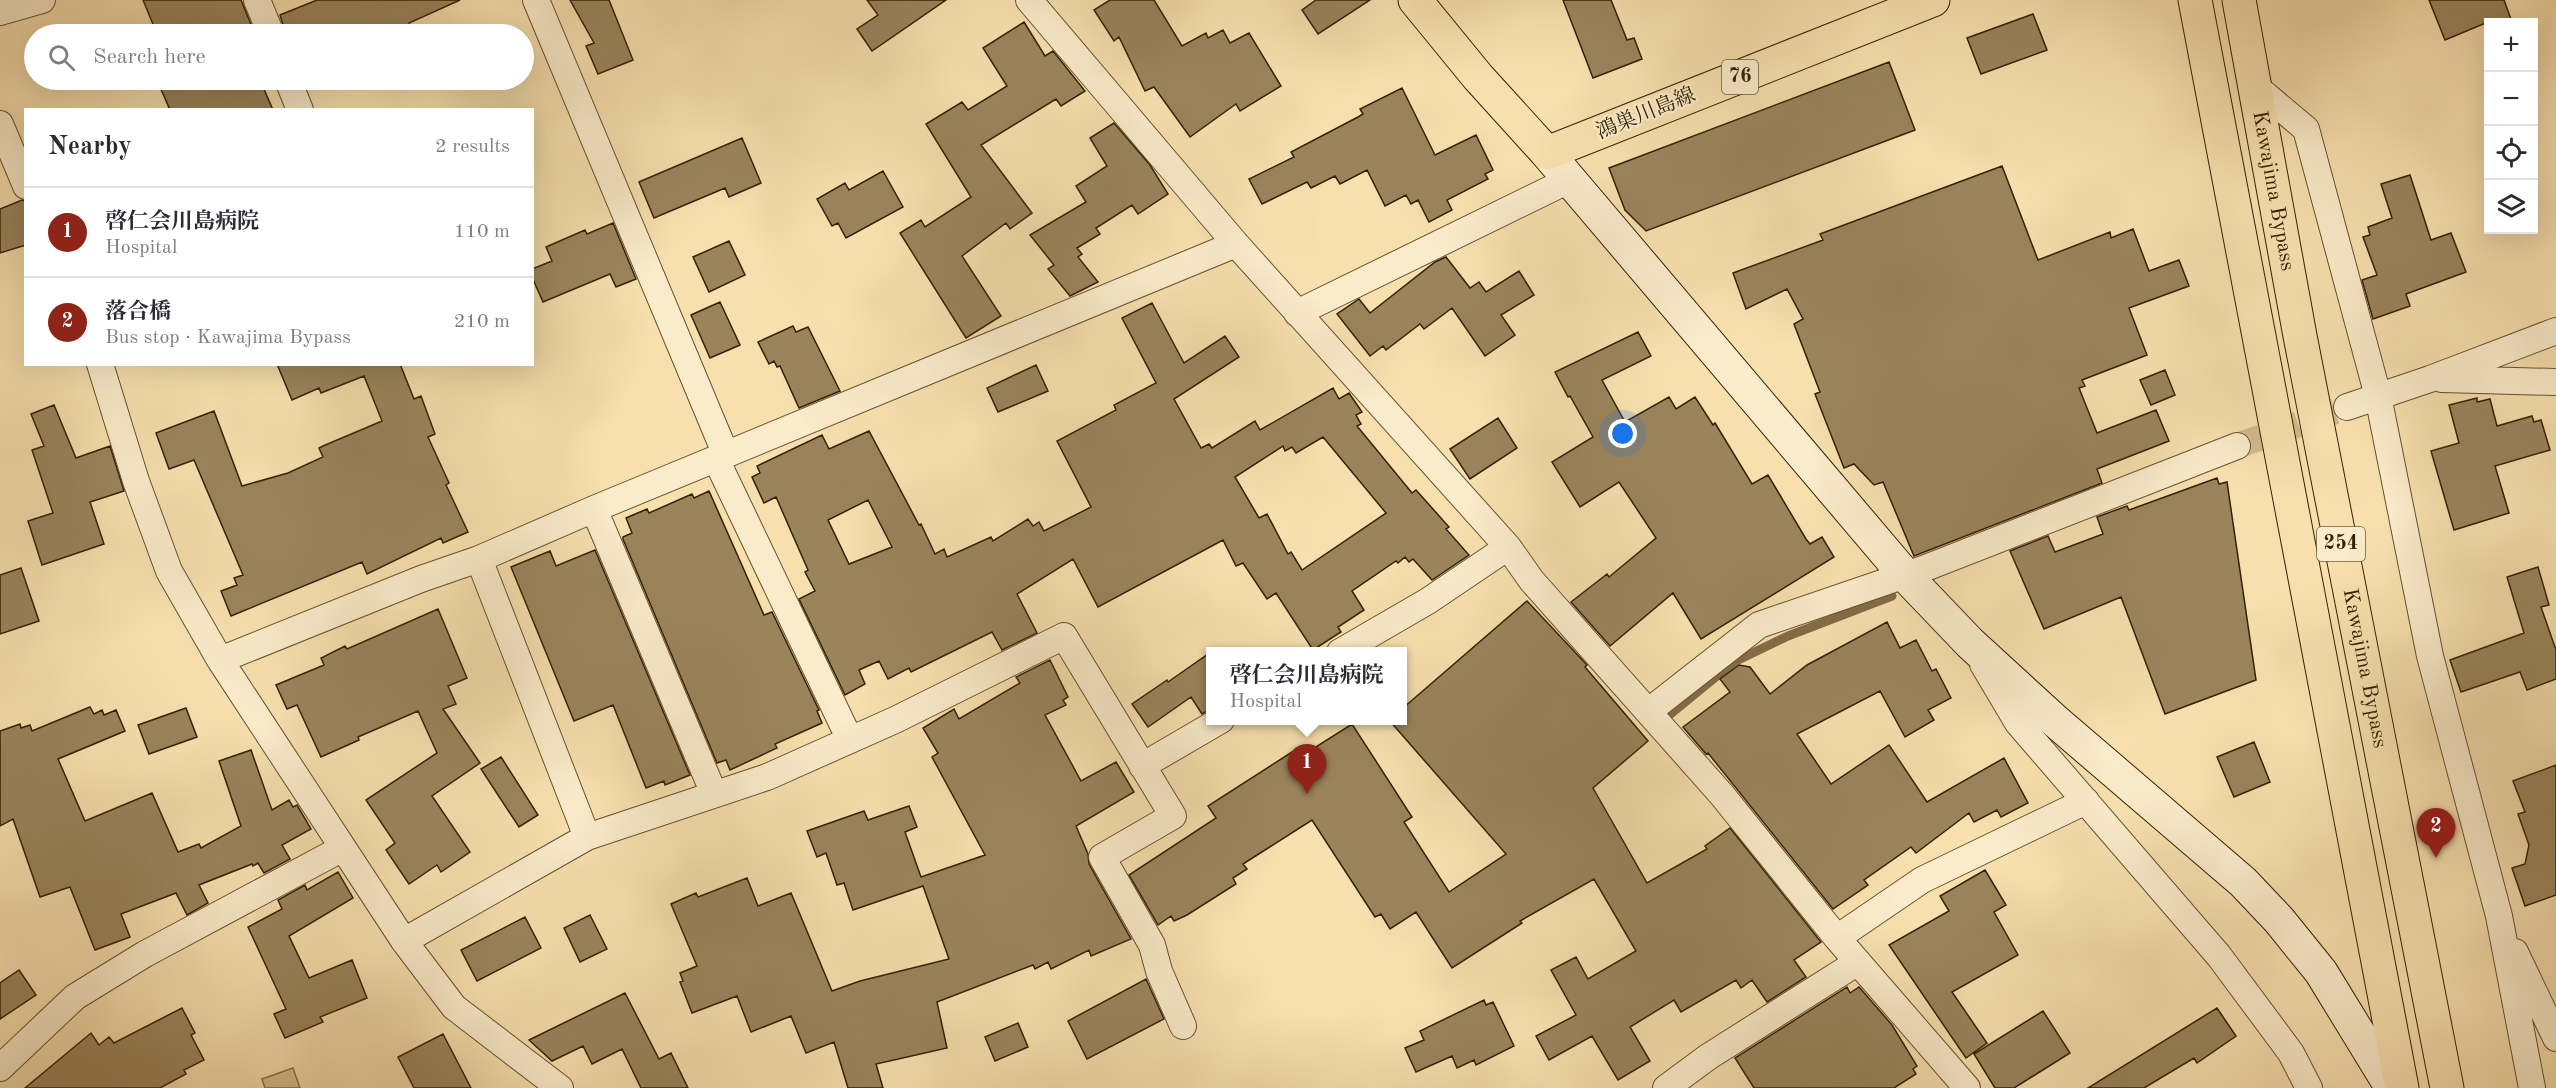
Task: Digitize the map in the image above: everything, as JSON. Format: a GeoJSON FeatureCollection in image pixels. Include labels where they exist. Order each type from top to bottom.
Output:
{"type":"FeatureCollection","features":[{"type":"Feature","properties":{"kind":"main road"},"geometry":{"type":"LineString","coordinates":[[1415,0],[1478,77],[1547,153]]}},
{"type":"Feature","properties":{"kind":"main road","name":"鴻巣川島線"},"geometry":{"type":"LineString","coordinates":[[1547,153],[1933,0]]}},
{"type":"Feature","properties":{"kind":"main road","name":"Kawajima Bypass"},"geometry":{"type":"LineString","coordinates":[[2194,0],[2402,1088]]}},
{"type":"Feature","properties":{"kind":"main road","name":"Kawajima Bypass"},"geometry":{"type":"LineString","coordinates":[[2240,0],[2305,359],[2448,1088]]}},
{"type":"Feature","properties":{"kind":"street"},"geometry":{"type":"LineString","coordinates":[[0,12],[42,0]]}},
{"type":"Feature","properties":{"kind":"street"},"geometry":{"type":"LineString","coordinates":[[257,0],[267,24]]}},
{"type":"Feature","properties":{"kind":"street"},"geometry":{"type":"LineString","coordinates":[[536,0],[721,457],[850,740]]}},
{"type":"Feature","properties":{"kind":"street"},"geometry":{"type":"LineString","coordinates":[[1029,0],[1236,244],[1508,548],[1532,581],[1722,795],[1837,938],[1967,1088]]}},
{"type":"Feature","properties":{"kind":"street"},"geometry":{"type":"LineString","coordinates":[[2256,87],[2306,129],[2378,396],[2430,656],[2499,916],[2532,1088]]}},
{"type":"Feature","properties":{"kind":"street"},"geometry":{"type":"LineString","coordinates":[[292,90],[299,108]]}},
{"type":"Feature","properties":{"kind":"street"},"geometry":{"type":"LineString","coordinates":[[0,124],[24,181]]}},
{"type":"Feature","properties":{"kind":"street"},"geometry":{"type":"LineString","coordinates":[[1547,153],[1904,574],[1970,642],[2053,719],[2243,882],[2272,912],[2321,972],[2392,1088]]}},
{"type":"Feature","properties":{"kind":"street"},"geometry":{"type":"LineString","coordinates":[[1297,313],[1569,180]]}},
{"type":"Feature","properties":{"kind":"street"},"geometry":{"type":"LineString","coordinates":[[220,660],[421,579],[479,559],[594,509],[1236,244]]}},
{"type":"Feature","properties":{"kind":"street"},"geometry":{"type":"LineString","coordinates":[[2347,407],[2430,379],[2556,331]]}},
{"type":"Feature","properties":{"kind":"street"},"geometry":{"type":"LineString","coordinates":[[101,366],[136,482],[169,571],[220,660],[404,941],[454,1007],[560,1088]]}},
{"type":"Feature","properties":{"kind":"street"},"geometry":{"type":"LineString","coordinates":[[2430,379],[2556,382]]}},
{"type":"Feature","properties":{"kind":"street"},"geometry":{"type":"LineString","coordinates":[[1649,711],[1759,625],[1934,564],[2237,446]]}},
{"type":"Feature","properties":{"kind":"street"},"geometry":{"type":"LineString","coordinates":[[594,509],[714,794]]}},
{"type":"Feature","properties":{"kind":"street"},"geometry":{"type":"LineString","coordinates":[[1347,647],[1428,601],[1508,548]]}},
{"type":"Feature","properties":{"kind":"street"},"geometry":{"type":"LineString","coordinates":[[479,559],[587,837]]}},
{"type":"Feature","properties":{"kind":"street"},"geometry":{"type":"LineString","coordinates":[[404,941],[587,837],[766,777],[895,720],[1064,636],[1173,816],[1102,857],[1152,945],[1158,972],[1183,1026]]}},
{"type":"Feature","properties":{"kind":"street"},"geometry":{"type":"LineString","coordinates":[[1970,642],[2018,723],[2219,956],[2291,1053],[2309,1088]]}},
{"type":"Feature","properties":{"kind":"street"},"geometry":{"type":"LineString","coordinates":[[1143,766],[1213,725]]}},
{"type":"Feature","properties":{"kind":"street"},"geometry":{"type":"LineString","coordinates":[[1837,938],[1922,880],[2086,801]]}},
{"type":"Feature","properties":{"kind":"street"},"geometry":{"type":"LineString","coordinates":[[0,1068],[75,997],[145,954],[343,848]]}},
{"type":"Feature","properties":{"kind":"street"},"geometry":{"type":"LineString","coordinates":[[2499,916],[2556,1038]]}},
{"type":"Feature","properties":{"kind":"street"},"geometry":{"type":"LineString","coordinates":[[1666,1088],[1708,1057],[1858,962]]}},
{"type":"Feature","properties":{"kind":"shaded area"},"geometry":{"type":"Polygon","coordinates":[[[293,1068],[300,1088],[265,1088],[262,1079],[293,1068]]]}},
{"type":"Feature","properties":{"kind":"building"},"geometry":{"type":"Polygon","coordinates":[[[143,0],[241,0],[251,24],[153,24],[143,0]]]}},
{"type":"Feature","properties":{"kind":"building"},"geometry":{"type":"Polygon","coordinates":[[[317,0],[460,0],[410,24],[283,24],[280,15],[317,0]]]}},
{"type":"Feature","properties":{"kind":"building"},"geometry":{"type":"Polygon","coordinates":[[[570,0],[609,0],[633,60],[598,74],[586,46],[594,43],[570,0]]]}},
{"type":"Feature","properties":{"kind":"building"},"geometry":{"type":"Polygon","coordinates":[[[867,0],[946,0],[872,51],[857,29],[878,15],[867,0]]]}},
{"type":"Feature","properties":{"kind":"building"},"geometry":{"type":"Polygon","coordinates":[[[1110,0],[1154,0],[1182,46],[1206,33],[1208,38],[1223,30],[1230,43],[1249,33],[1281,86],[1240,111],[1236,104],[1190,137],[1154,87],[1145,91],[1119,37],[1114,41],[1094,10],[1110,0]]]}},
{"type":"Feature","properties":{"kind":"building"},"geometry":{"type":"Polygon","coordinates":[[[1316,0],[1370,0],[1318,34],[1302,10],[1316,0]]]}},
{"type":"Feature","properties":{"kind":"building"},"geometry":{"type":"Polygon","coordinates":[[[1563,0],[1611,0],[1627,40],[1634,38],[1642,59],[1593,78],[1563,0]]]}},
{"type":"Feature","properties":{"kind":"building"},"geometry":{"type":"Polygon","coordinates":[[[2429,0],[2504,0],[2511,18],[2484,18],[2484,24],[2445,40],[2429,0]]]}},
{"type":"Feature","properties":{"kind":"building"},"geometry":{"type":"Polygon","coordinates":[[[2033,14],[2047,50],[1981,74],[1967,38],[2033,14]]]}},
{"type":"Feature","properties":{"kind":"building"},"geometry":{"type":"Polygon","coordinates":[[[1024,22],[1045,56],[1053,51],[1085,91],[1061,106],[1056,99],[981,145],[1032,213],[1010,229],[1006,223],[962,256],[1001,316],[966,338],[900,233],[921,220],[925,227],[971,197],[926,124],[962,102],[968,110],[1007,86],[983,48],[1024,22]]]}},
{"type":"Feature","properties":{"kind":"building"},"geometry":{"type":"Polygon","coordinates":[[[1889,62],[1915,130],[1646,231],[1625,210],[1609,168],[1889,62]]]}},
{"type":"Feature","properties":{"kind":"building"},"geometry":{"type":"Polygon","coordinates":[[[1402,88],[1435,155],[1476,135],[1493,170],[1485,174],[1488,179],[1447,200],[1452,210],[1429,222],[1418,200],[1411,204],[1406,195],[1385,206],[1367,170],[1340,184],[1335,176],[1311,188],[1307,182],[1262,204],[1249,179],[1294,157],[1291,152],[1358,117],[1363,114],[1360,109],[1402,88]]]}},
{"type":"Feature","properties":{"kind":"building"},"geometry":{"type":"Polygon","coordinates":[[[161,90],[264,90],[272,108],[169,108],[161,90]]]}},
{"type":"Feature","properties":{"kind":"building"},"geometry":{"type":"Polygon","coordinates":[[[1114,123],[1150,165],[1168,194],[1138,214],[1132,205],[1096,228],[1100,234],[1077,248],[1082,254],[1078,257],[1098,282],[1070,296],[1048,269],[1054,265],[1030,235],[1086,202],[1076,186],[1107,166],[1090,138],[1114,123]]]}},
{"type":"Feature","properties":{"kind":"building"},"geometry":{"type":"Polygon","coordinates":[[[742,138],[761,183],[729,197],[725,188],[654,218],[639,182],[742,138]]]}},
{"type":"Feature","properties":{"kind":"building"},"geometry":{"type":"Polygon","coordinates":[[[2002,166],[2038,260],[2110,232],[2111,238],[2133,229],[2149,271],[2179,260],[2189,286],[2129,308],[2147,355],[2082,380],[2085,386],[2079,388],[2097,433],[2156,410],[2169,441],[2097,469],[2102,483],[1914,556],[1883,482],[1874,485],[1854,464],[1844,468],[1815,394],[1820,392],[1794,324],[1803,319],[1787,289],[1746,309],[1733,273],[1823,240],[1820,234],[2002,166]]]}},
{"type":"Feature","properties":{"kind":"building"},"geometry":{"type":"Polygon","coordinates":[[[883,171],[903,207],[846,238],[838,223],[832,226],[817,199],[845,183],[849,190],[883,171]]]}},
{"type":"Feature","properties":{"kind":"building"},"geometry":{"type":"Polygon","coordinates":[[[2410,175],[2431,240],[2451,233],[2466,272],[2406,294],[2410,306],[2373,319],[2362,280],[2377,275],[2363,237],[2370,235],[2368,227],[2392,218],[2381,184],[2410,175]]]}},
{"type":"Feature","properties":{"kind":"building"},"geometry":{"type":"Polygon","coordinates":[[[24,200],[24,246],[0,253],[0,209],[24,200]]]}},
{"type":"Feature","properties":{"kind":"building"},"geometry":{"type":"Polygon","coordinates":[[[613,223],[636,279],[616,287],[610,274],[543,302],[534,282],[534,268],[552,261],[546,247],[585,230],[587,234],[613,223]]]}},
{"type":"Feature","properties":{"kind":"building"},"geometry":{"type":"Polygon","coordinates":[[[729,241],[745,275],[709,292],[693,257],[729,241]]]}},
{"type":"Feature","properties":{"kind":"building"},"geometry":{"type":"Polygon","coordinates":[[[1446,257],[1470,288],[1479,282],[1486,292],[1519,271],[1534,295],[1501,315],[1515,335],[1485,356],[1452,308],[1424,329],[1420,324],[1386,350],[1383,346],[1370,356],[1337,314],[1359,299],[1370,313],[1435,262],[1446,257]]]}},
{"type":"Feature","properties":{"kind":"building"},"geometry":{"type":"Polygon","coordinates":[[[720,302],[740,345],[710,358],[691,315],[720,302]]]}},
{"type":"Feature","properties":{"kind":"building"},"geometry":{"type":"Polygon","coordinates":[[[1152,303],[1184,363],[1225,336],[1239,357],[1174,399],[1201,448],[1209,444],[1212,448],[1255,421],[1260,430],[1333,388],[1339,399],[1349,393],[1362,412],[1356,415],[1361,424],[1357,426],[1412,493],[1416,490],[1449,527],[1446,529],[1469,555],[1432,580],[1413,559],[1409,562],[1405,557],[1398,563],[1396,561],[1352,591],[1364,610],[1338,627],[1341,632],[1318,647],[1311,647],[1276,593],[1267,599],[1243,563],[1236,566],[1223,540],[1098,607],[1073,559],[1017,594],[1037,633],[1002,650],[992,632],[911,672],[909,668],[888,679],[879,661],[859,670],[865,684],[845,695],[799,599],[815,591],[805,572],[808,570],[776,497],[764,503],[752,477],[760,473],[757,466],[822,435],[829,449],[869,431],[919,525],[921,524],[935,554],[944,549],[947,557],[991,537],[993,541],[1028,519],[1033,526],[1039,522],[1044,531],[1091,507],[1057,441],[1116,410],[1114,405],[1156,383],[1122,318],[1152,303]],[[1323,437],[1296,453],[1292,447],[1285,451],[1283,446],[1235,477],[1259,518],[1267,514],[1288,554],[1291,552],[1302,570],[1386,513],[1323,437]],[[868,500],[828,520],[849,564],[892,547],[868,500]]]}},
{"type":"Feature","properties":{"kind":"building"},"geometry":{"type":"Polygon","coordinates":[[[793,326],[796,332],[808,327],[840,391],[799,408],[780,366],[777,367],[774,361],[769,364],[758,342],[793,326]]]}},
{"type":"Feature","properties":{"kind":"building"},"geometry":{"type":"Polygon","coordinates":[[[1638,332],[1651,356],[1602,380],[1625,422],[1669,397],[1676,409],[1695,397],[1713,425],[1715,423],[1752,484],[1768,475],[1810,544],[1822,537],[1834,557],[1701,639],[1673,593],[1610,646],[1571,602],[1607,574],[1609,577],[1656,538],[1619,482],[1580,507],[1552,462],[1593,437],[1555,372],[1638,332]]]}},
{"type":"Feature","properties":{"kind":"building"},"geometry":{"type":"Polygon","coordinates":[[[1036,365],[1048,391],[998,412],[987,388],[1036,365]]]}},
{"type":"Feature","properties":{"kind":"building"},"geometry":{"type":"Polygon","coordinates":[[[278,366],[401,366],[414,399],[421,396],[435,434],[428,437],[449,483],[446,485],[468,532],[443,543],[441,538],[367,574],[362,562],[231,616],[221,591],[237,585],[234,578],[243,575],[194,460],[169,469],[156,433],[214,411],[242,486],[288,473],[323,457],[319,448],[382,421],[364,376],[321,393],[319,388],[292,400],[278,366]]]}},
{"type":"Feature","properties":{"kind":"building"},"geometry":{"type":"Polygon","coordinates":[[[2165,370],[2175,395],[2151,405],[2140,380],[2165,370]]]}},
{"type":"Feature","properties":{"kind":"building"},"geometry":{"type":"Polygon","coordinates":[[[2477,398],[2477,402],[2490,399],[2497,426],[2532,416],[2534,422],[2541,420],[2550,450],[2495,466],[2509,513],[2454,530],[2431,451],[2459,443],[2449,405],[2477,398]]]}},
{"type":"Feature","properties":{"kind":"building"},"geometry":{"type":"Polygon","coordinates":[[[54,405],[76,458],[110,446],[124,491],[90,502],[104,544],[42,565],[28,521],[53,513],[32,450],[44,446],[31,414],[54,405]]]}},
{"type":"Feature","properties":{"kind":"building"},"geometry":{"type":"Polygon","coordinates":[[[1498,418],[1517,448],[1470,479],[1450,449],[1498,418]]]}},
{"type":"Feature","properties":{"kind":"building"},"geometry":{"type":"Polygon","coordinates":[[[2217,478],[2219,484],[2227,482],[2256,680],[2165,714],[2121,597],[2044,629],[2010,551],[2048,536],[2055,552],[2103,534],[2097,517],[2127,506],[2129,510],[2217,478]]]}},
{"type":"Feature","properties":{"kind":"building"},"geometry":{"type":"Polygon","coordinates":[[[709,491],[764,615],[772,612],[819,710],[817,711],[822,723],[775,744],[777,748],[730,770],[726,760],[717,763],[623,539],[632,533],[626,518],[647,509],[649,513],[692,494],[694,498],[709,491]]]}},
{"type":"Feature","properties":{"kind":"building"},"geometry":{"type":"Polygon","coordinates":[[[595,550],[690,775],[665,785],[664,781],[646,788],[613,705],[574,721],[511,567],[550,551],[556,566],[595,550]]]}},
{"type":"Feature","properties":{"kind":"building"},"geometry":{"type":"Polygon","coordinates":[[[2538,567],[2549,605],[2541,607],[2556,650],[2556,679],[2527,690],[2520,672],[2461,692],[2450,660],[2524,633],[2507,577],[2538,567]]]}},
{"type":"Feature","properties":{"kind":"building"},"geometry":{"type":"Polygon","coordinates":[[[21,568],[39,621],[0,634],[0,575],[21,568]]]}},
{"type":"Feature","properties":{"kind":"building"},"geometry":{"type":"Polygon","coordinates":[[[1527,601],[1587,665],[1585,667],[1648,741],[1593,788],[1647,883],[1707,849],[1705,846],[1730,828],[1821,942],[1794,960],[1806,977],[1767,1002],[1752,980],[1741,988],[1736,980],[1681,1012],[1674,1000],[1630,1027],[1650,1061],[1618,1080],[1592,1036],[1549,1060],[1536,1036],[1576,1015],[1551,970],[1576,957],[1588,979],[1636,951],[1594,879],[1520,921],[1522,923],[1452,968],[1416,912],[1390,929],[1381,914],[1375,917],[1312,820],[1243,864],[1247,869],[1233,878],[1236,884],[1187,915],[1174,921],[1171,916],[1158,925],[1129,875],[1216,818],[1208,806],[1292,752],[1297,759],[1350,725],[1353,725],[1412,817],[1404,822],[1449,892],[1506,854],[1393,725],[1407,725],[1407,705],[1527,601]]]}},
{"type":"Feature","properties":{"kind":"building"},"geometry":{"type":"Polygon","coordinates":[[[438,609],[467,678],[448,686],[456,704],[443,709],[480,763],[432,796],[470,852],[441,872],[437,865],[409,884],[386,850],[395,843],[366,800],[437,753],[418,711],[358,737],[359,740],[321,757],[297,705],[287,709],[276,685],[324,665],[321,658],[345,646],[347,649],[438,609]]]}},
{"type":"Feature","properties":{"kind":"building"},"geometry":{"type":"Polygon","coordinates":[[[1887,622],[1900,648],[1916,640],[1932,671],[1936,669],[1951,698],[1928,710],[1934,720],[1905,737],[1880,691],[1797,734],[1831,784],[1889,745],[1927,802],[2004,758],[2028,803],[2001,817],[1997,810],[1974,822],[1969,813],[1916,853],[1911,847],[1864,880],[1868,885],[1833,909],[1708,753],[1706,754],[1683,727],[1730,692],[1720,679],[1739,665],[1750,667],[1770,694],[1807,665],[1887,622]]]}},
{"type":"Feature","properties":{"kind":"building"},"geometry":{"type":"Polygon","coordinates":[[[1206,655],[1206,711],[1202,714],[1191,697],[1148,727],[1132,704],[1167,680],[1168,682],[1206,655]]]}},
{"type":"Feature","properties":{"kind":"building"},"geometry":{"type":"Polygon","coordinates":[[[1050,660],[1068,697],[1063,700],[1066,705],[1045,715],[1081,781],[1116,762],[1134,792],[1076,826],[1088,854],[1089,864],[1131,939],[1091,956],[1089,950],[1051,969],[1048,962],[1035,969],[1033,965],[937,1002],[947,1048],[876,1064],[883,1088],[848,1088],[834,1042],[806,1053],[791,1016],[751,1032],[737,996],[692,1013],[680,982],[683,981],[680,973],[697,966],[671,904],[696,893],[698,897],[747,878],[758,906],[791,893],[832,991],[860,981],[949,959],[923,886],[853,910],[844,883],[837,885],[826,853],[817,857],[807,831],[864,811],[868,820],[909,806],[917,827],[905,832],[921,877],[985,855],[932,757],[938,753],[923,728],[954,709],[959,719],[1020,683],[1016,677],[1050,660]]]}},
{"type":"Feature","properties":{"kind":"building"},"geometry":{"type":"Polygon","coordinates":[[[90,707],[94,714],[102,710],[104,715],[116,710],[125,731],[58,759],[85,821],[152,793],[178,852],[199,844],[201,848],[241,826],[219,761],[251,750],[272,810],[289,800],[293,807],[297,805],[311,829],[282,845],[290,859],[264,873],[258,863],[253,866],[252,864],[199,885],[208,903],[187,915],[176,893],[121,914],[130,937],[95,950],[70,887],[40,897],[13,819],[0,826],[0,731],[20,724],[21,728],[30,725],[32,731],[90,707]]]}},
{"type":"Feature","properties":{"kind":"building"},"geometry":{"type":"Polygon","coordinates":[[[186,708],[197,737],[149,754],[138,725],[186,708]]]}},
{"type":"Feature","properties":{"kind":"building"},"geometry":{"type":"Polygon","coordinates":[[[2254,742],[2270,782],[2234,797],[2217,757],[2254,742]]]}},
{"type":"Feature","properties":{"kind":"building"},"geometry":{"type":"Polygon","coordinates":[[[501,757],[538,815],[519,827],[481,769],[501,757]]]}},
{"type":"Feature","properties":{"kind":"building"},"geometry":{"type":"Polygon","coordinates":[[[2556,765],[2556,895],[2525,906],[2512,868],[2525,864],[2529,845],[2518,814],[2525,812],[2513,781],[2556,765]]]}},
{"type":"Feature","properties":{"kind":"building"},"geometry":{"type":"Polygon","coordinates":[[[1985,870],[2006,905],[1994,912],[2018,955],[1952,992],[1987,1043],[1966,1058],[1889,945],[1949,911],[1940,896],[1985,870]]]}},
{"type":"Feature","properties":{"kind":"building"},"geometry":{"type":"Polygon","coordinates":[[[338,872],[353,898],[289,936],[309,978],[352,960],[367,998],[320,1017],[323,1022],[285,1038],[274,1014],[286,1009],[248,927],[282,909],[278,900],[305,885],[307,890],[338,872]]]}},
{"type":"Feature","properties":{"kind":"building"},"geometry":{"type":"Polygon","coordinates":[[[590,915],[607,949],[580,962],[564,928],[590,915]]]}},
{"type":"Feature","properties":{"kind":"building"},"geometry":{"type":"Polygon","coordinates":[[[525,917],[541,948],[477,981],[461,950],[525,917]]]}},
{"type":"Feature","properties":{"kind":"building"},"geometry":{"type":"Polygon","coordinates":[[[19,970],[36,995],[0,1019],[0,983],[19,970]]]}},
{"type":"Feature","properties":{"kind":"building"},"geometry":{"type":"Polygon","coordinates":[[[1146,979],[1164,1019],[1087,1059],[1068,1021],[1146,979]]]}},
{"type":"Feature","properties":{"kind":"building"},"geometry":{"type":"Polygon","coordinates":[[[1847,987],[1850,993],[1859,987],[1892,1025],[1917,1066],[1913,1069],[1916,1074],[1894,1088],[1754,1088],[1735,1058],[1847,987]]]}},
{"type":"Feature","properties":{"kind":"building"},"geometry":{"type":"Polygon","coordinates":[[[625,993],[659,1059],[671,1053],[688,1088],[641,1088],[622,1049],[592,1064],[583,1046],[552,1061],[529,1040],[625,993]]]}},
{"type":"Feature","properties":{"kind":"building"},"geometry":{"type":"Polygon","coordinates":[[[1484,1000],[1486,1005],[1493,1002],[1514,1046],[1476,1065],[1474,1060],[1457,1068],[1452,1056],[1416,1072],[1405,1048],[1424,1040],[1420,1031],[1484,1000]]]}},
{"type":"Feature","properties":{"kind":"building"},"geometry":{"type":"Polygon","coordinates":[[[182,1008],[195,1033],[191,1035],[204,1060],[184,1070],[186,1074],[160,1088],[25,1088],[91,1033],[99,1045],[109,1037],[114,1043],[182,1008]]]}},
{"type":"Feature","properties":{"kind":"building"},"geometry":{"type":"Polygon","coordinates":[[[2217,1008],[2236,1036],[2197,1063],[2194,1058],[2144,1088],[2088,1088],[2217,1008]]]}},
{"type":"Feature","properties":{"kind":"building"},"geometry":{"type":"Polygon","coordinates":[[[2043,1011],[2070,1053],[2014,1088],[1995,1088],[1974,1054],[2043,1011]]]}},
{"type":"Feature","properties":{"kind":"building"},"geometry":{"type":"Polygon","coordinates":[[[1018,1023],[1028,1047],[995,1061],[985,1037],[1018,1023]]]}},
{"type":"Feature","properties":{"kind":"building"},"geometry":{"type":"Polygon","coordinates":[[[443,1034],[471,1088],[414,1088],[398,1057],[443,1034]]]}},
{"type":"Feature","properties":{"kind":"waterway"},"geometry":{"type":"LineString","coordinates":[[1668,716],[1734,662],[1788,636],[1892,596]]}},
{"type":"Feature","properties":{"kind":"tunnel"},"geometry":{"type":"LineString","coordinates":[[2237,446],[2347,407]]}},
{"type":"Feature","properties":{"kind":"place","name":"啓仁会川島病院"},"geometry":{"type":"Point","coordinates":[1307,794]}},
{"type":"Feature","properties":{"kind":"place","name":"落合橋"},"geometry":{"type":"Point","coordinates":[2436,858]}}]}
